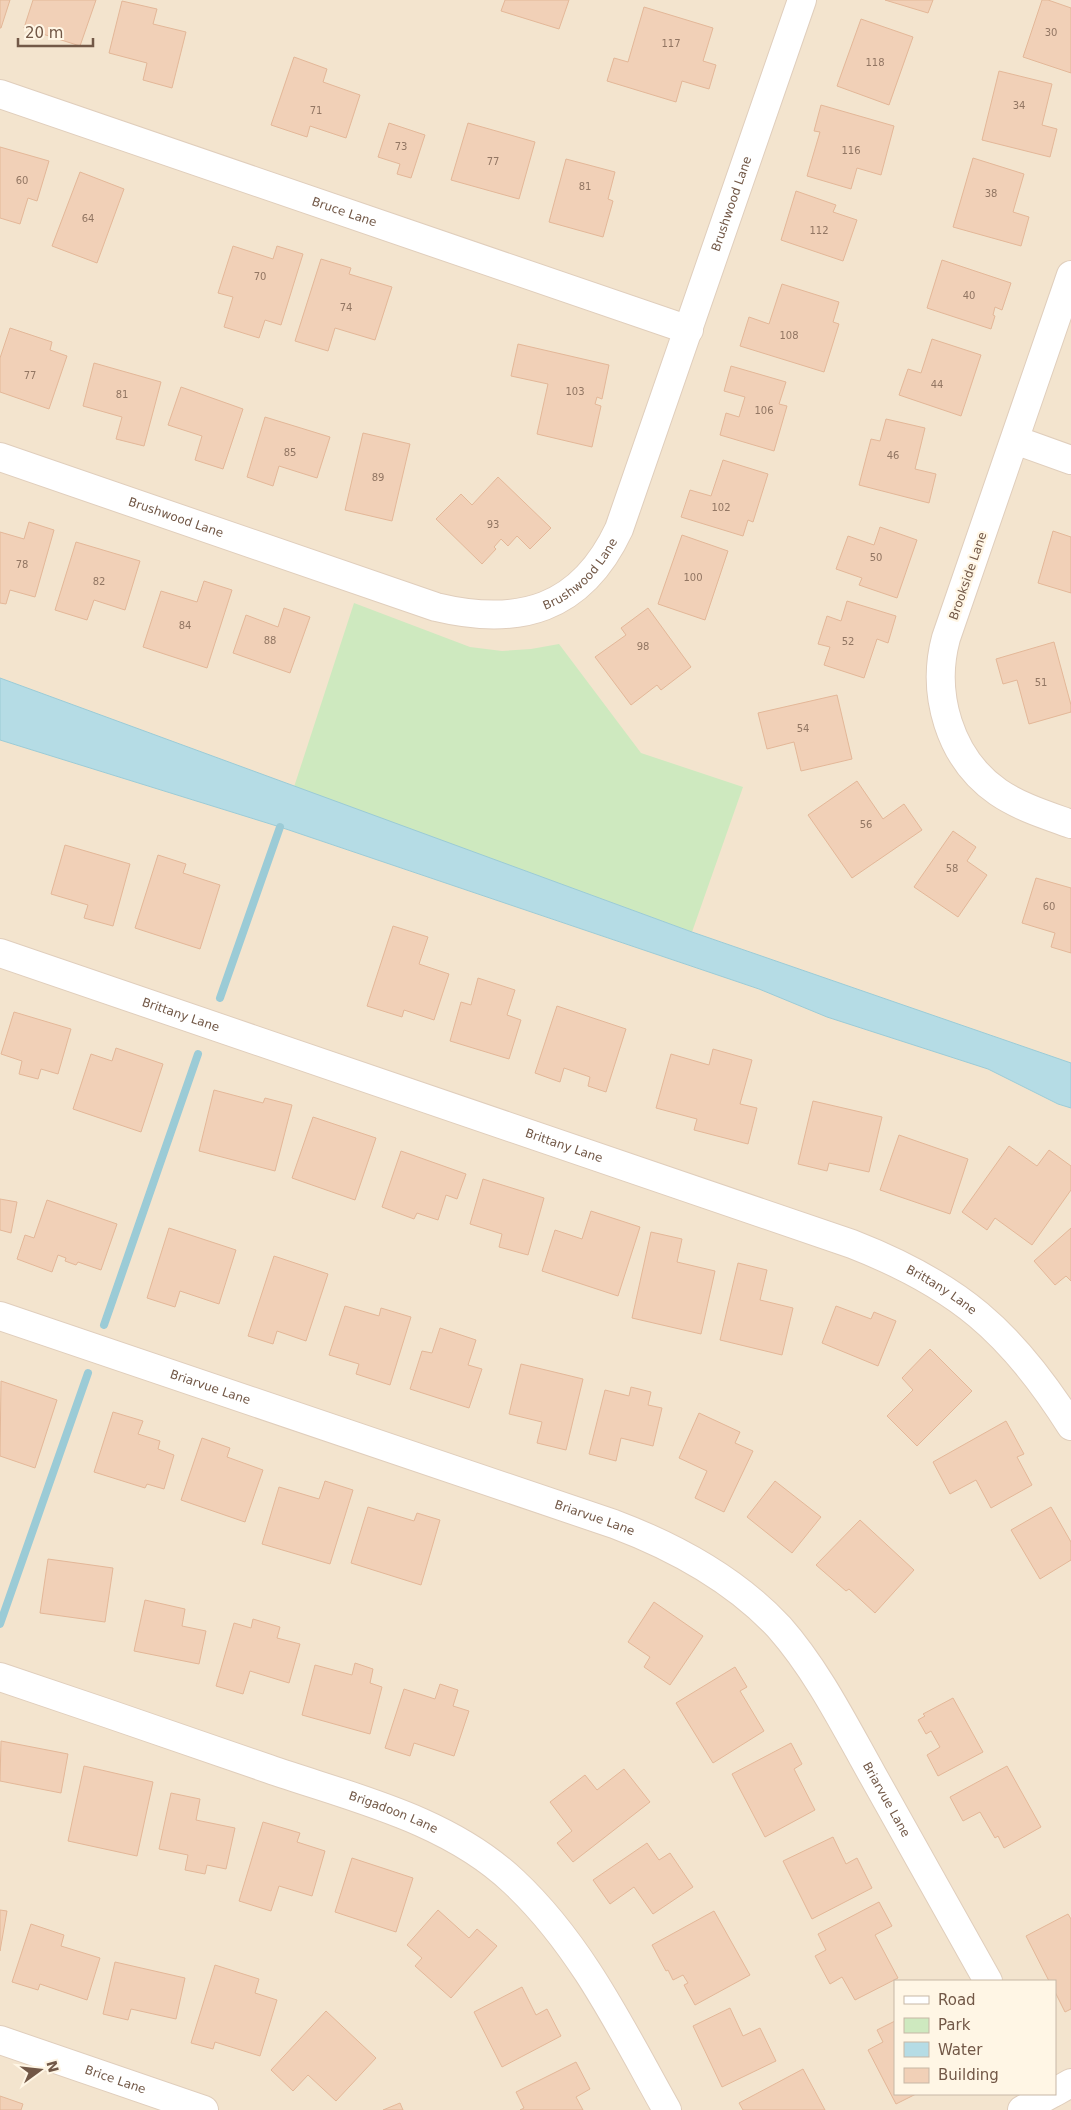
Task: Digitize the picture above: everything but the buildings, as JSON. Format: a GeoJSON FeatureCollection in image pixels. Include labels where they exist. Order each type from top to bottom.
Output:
{"type":"FeatureCollection","features":[{"type":"Feature","properties":{"kind":"street","name":"Brushwood Lane"},"geometry":{"type":"LineString","coordinates":[[0,457],[414,600],[460,612],[479,615],[513,614],[533,610],[567,594],[591,574],[610,548],[627,509],[689,330],[795,2]]}},
{"type":"Feature","properties":{"kind":"street","name":"Bruce Lane"},"geometry":{"type":"LineString","coordinates":[[0,94],[689,330]]}},
{"type":"Feature","properties":{"kind":"street","name":"Brookside Lane"},"geometry":{"type":"LineString","coordinates":[[1071,275],[946,638],[940,668],[942,699],[950,730],[964,757],[996,791],[1012,801],[1071,824]]}},
{"type":"Feature","properties":{"kind":"street"},"geometry":{"type":"LineString","coordinates":[[1015,440],[1071,460]]}},
{"type":"Feature","properties":{"kind":"street","name":"Brittany Lane"},"geometry":{"type":"LineString","coordinates":[[0,953],[887,1258],[922,1275],[955,1295],[981,1315],[1006,1338],[1031,1368],[1071,1426]]}},
{"type":"Feature","properties":{"kind":"street","name":"Briarvue Lane"},"geometry":{"type":"LineString","coordinates":[[0,1316],[632,1531],[685,1555],[723,1580],[761,1610],[779,1628],[806,1663],[846,1728],[987,1980]]}},
{"type":"Feature","properties":{"kind":"street","name":"Brigadoon Lane"},"geometry":{"type":"LineString","coordinates":[[0,1677],[371,1804],[437,1830],[463,1844],[512,1880],[558,1928],[600,1990],[667,2110]]}},
{"type":"Feature","properties":{"kind":"street","name":"Brice Lane"},"geometry":{"type":"LineString","coordinates":[[0,2040],[204,2110]]}},
{"type":"Feature","properties":{"kind":"street"},"geometry":{"type":"LineString","coordinates":[[1056,2091],[1071,2083]]}},
{"type":"Feature","properties":{"kind":"street"},"geometry":{"type":"LineString","coordinates":[[1022,2110],[1049,2095]]}},
{"type":"Feature","properties":{"kind":"shaded area"},"geometry":{"type":"Polygon","coordinates":[[[0,0],[1071,0],[1071,1063],[692,932],[0,678],[0,0]]]}},
{"type":"Feature","properties":{"kind":"shaded area"},"geometry":{"type":"Polygon","coordinates":[[[0,740],[280,827],[759,989],[827,1017],[988,1069],[1058,1104],[1071,1108],[1071,2110],[0,2110],[0,740]]]}},
{"type":"Feature","properties":{"kind":"green space"},"geometry":{"type":"Polygon","coordinates":[[[354,603],[470,647],[502,651],[531,649],[559,644],[641,753],[743,787],[692,932],[294,787],[354,603]]]}},
{"type":"Feature","properties":{"kind":"water"},"geometry":{"type":"Polygon","coordinates":[[[0,678],[692,932],[1071,1063],[1071,1108],[1058,1104],[988,1069],[827,1017],[759,989],[280,827],[0,740],[0,678]]]}},
{"type":"Feature","properties":{"kind":"waterway"},"geometry":{"type":"LineString","coordinates":[[220,998],[280,827]]}},
{"type":"Feature","properties":{"kind":"waterway"},"geometry":{"type":"LineString","coordinates":[[104,1325],[198,1054]]}},
{"type":"Feature","properties":{"kind":"waterway"},"geometry":{"type":"LineString","coordinates":[[0,1624],[88,1373]]}}]}
